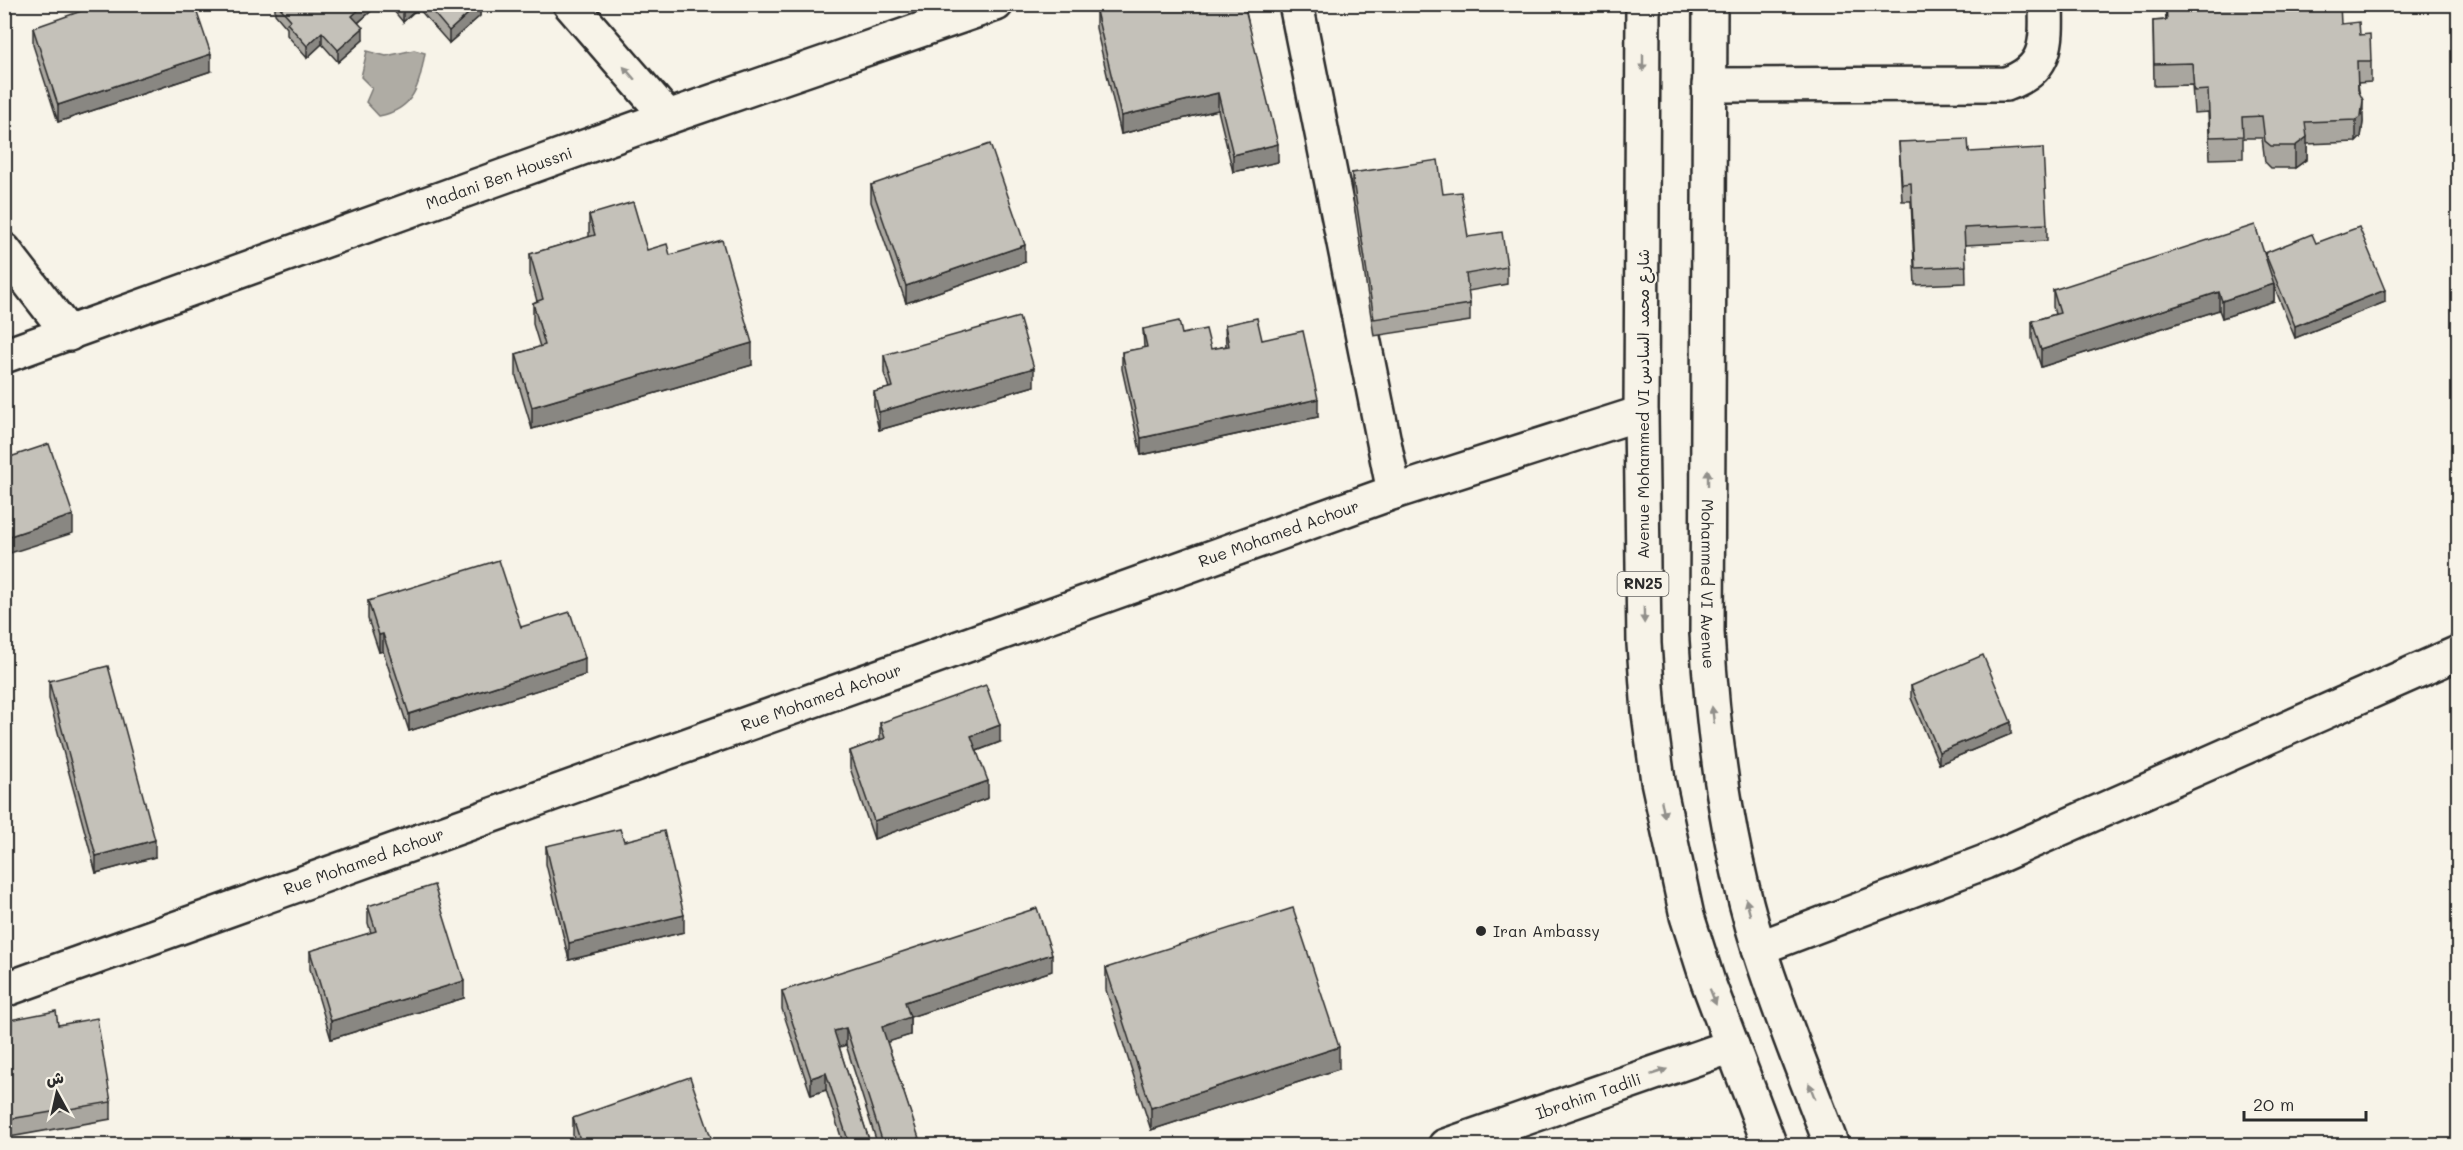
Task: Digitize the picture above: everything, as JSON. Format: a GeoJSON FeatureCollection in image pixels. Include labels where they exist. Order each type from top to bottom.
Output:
{"type":"FeatureCollection","features":[{"type":"Feature","properties":{"kind":"street"},"geometry":{"type":"LineString","coordinates":[[570,4],[668,117]]}},
{"type":"Feature","properties":{"kind":"street","name":"Madani Ben Houssni"},"geometry":{"type":"LineString","coordinates":[[4,356],[668,117],[996,4]]}},
{"type":"Feature","properties":{"kind":"street"},"geometry":{"type":"LineString","coordinates":[[1296,4],[1395,492]]}},
{"type":"Feature","properties":{"kind":"street","name":"Avenue Mohammed VI شارع محمد السادس"},"geometry":{"type":"LineString","coordinates":[[1643,4],[1641,413],[1644,644],[1649,713],[1658,781],[1687,916],[1770,1146]]}},
{"type":"Feature","properties":{"kind":"street","name":"Mohammed VI Avenue"},"geometry":{"type":"LineString","coordinates":[[1710,4],[1707,633],[1710,697],[1728,824],[1759,948],[1832,1146]]}},
{"type":"Feature","properties":{"kind":"street"},"geometry":{"type":"LineString","coordinates":[[1709,86],[2006,84],[2024,78],[2037,64],[2047,42],[2046,4]]}},
{"type":"Feature","properties":{"kind":"street"},"geometry":{"type":"LineString","coordinates":[[4,250],[69,334]]}},
{"type":"Feature","properties":{"kind":"street","name":"Rue Mohamed Achour"},"geometry":{"type":"LineString","coordinates":[[4,990],[1395,492],[1641,413]]}},
{"type":"Feature","properties":{"kind":"street"},"geometry":{"type":"LineString","coordinates":[[1759,948],[1985,862],[2458,653]]}},
{"type":"Feature","properties":{"kind":"street","name":"Ibrahim Tadili"},"geometry":{"type":"LineString","coordinates":[[1444,1146],[1732,1046]]}},
{"type":"Feature","properties":{"kind":"shaded area"},"geometry":{"type":"Polygon","coordinates":[[[414,50],[425,53],[413,94],[401,108],[379,116],[366,102],[372,88],[361,77],[367,51],[386,56],[414,50]]]}},
{"type":"Feature","properties":{"kind":"building"},"geometry":{"type":"Polygon","coordinates":[[[101,4],[194,4],[211,54],[58,105],[33,28],[101,4]]]}},
{"type":"Feature","properties":{"kind":"building"},"geometry":{"type":"Polygon","coordinates":[[[277,4],[365,4],[352,16],[363,28],[338,50],[322,32],[307,46],[287,23],[291,20],[277,4]]]}},
{"type":"Feature","properties":{"kind":"building"},"geometry":{"type":"Polygon","coordinates":[[[398,4],[409,4],[403,10],[398,4]]]}},
{"type":"Feature","properties":{"kind":"building"},"geometry":{"type":"Polygon","coordinates":[[[426,4],[479,4],[449,31],[426,4]]]}},
{"type":"Feature","properties":{"kind":"building"},"geometry":{"type":"Polygon","coordinates":[[[1123,4],[1244,4],[1278,144],[1233,155],[1218,93],[1121,116],[1096,11],[1123,4]]]}},
{"type":"Feature","properties":{"kind":"building"},"geometry":{"type":"Polygon","coordinates":[[[2166,4],[2340,4],[2341,24],[2359,22],[2360,35],[2370,34],[2371,61],[2357,61],[2358,90],[2363,100],[2361,116],[2356,120],[2305,122],[2307,137],[2295,146],[2271,146],[2265,141],[2262,116],[2242,117],[2243,136],[2210,137],[2208,90],[2194,91],[2192,63],[2154,64],[2153,21],[2167,20],[2166,4]]]}},
{"type":"Feature","properties":{"kind":"building"},"geometry":{"type":"Polygon","coordinates":[[[1968,139],[1969,152],[2043,148],[2047,224],[1964,228],[1966,266],[1915,268],[1911,183],[1902,184],[1899,142],[1968,139]]]}},
{"type":"Feature","properties":{"kind":"building"},"geometry":{"type":"Polygon","coordinates":[[[990,144],[1025,245],[906,286],[871,185],[990,144]]]}},
{"type":"Feature","properties":{"kind":"building"},"geometry":{"type":"Polygon","coordinates":[[[1438,160],[1443,194],[1461,192],[1468,237],[1502,232],[1507,267],[1466,274],[1470,304],[1374,319],[1352,173],[1438,160]]]}},
{"type":"Feature","properties":{"kind":"building"},"geometry":{"type":"Polygon","coordinates":[[[633,202],[647,250],[667,244],[670,255],[722,240],[752,343],[532,407],[516,354],[545,345],[533,303],[543,299],[530,254],[595,235],[589,215],[633,202]]]}},
{"type":"Feature","properties":{"kind":"building"},"geometry":{"type":"Polygon","coordinates":[[[2255,225],[2274,284],[2222,301],[2219,292],[2041,350],[2032,321],[2060,313],[2053,290],[2255,225]]]}},
{"type":"Feature","properties":{"kind":"building"},"geometry":{"type":"Polygon","coordinates":[[[2359,227],[2385,290],[2295,326],[2265,253],[2312,234],[2316,243],[2359,227]]]}},
{"type":"Feature","properties":{"kind":"building"},"geometry":{"type":"Polygon","coordinates":[[[1019,317],[1034,368],[879,412],[874,392],[893,387],[884,355],[1019,317]]]}},
{"type":"Feature","properties":{"kind":"building"},"geometry":{"type":"Polygon","coordinates":[[[1257,318],[1262,340],[1303,331],[1318,399],[1141,438],[1122,352],[1147,347],[1143,329],[1179,321],[1182,334],[1206,329],[1211,349],[1229,346],[1225,325],[1257,318]]]}},
{"type":"Feature","properties":{"kind":"building"},"geometry":{"type":"Polygon","coordinates":[[[4,441],[10,457],[49,444],[73,515],[4,538],[4,441]]]}},
{"type":"Feature","properties":{"kind":"building"},"geometry":{"type":"Polygon","coordinates":[[[499,560],[521,627],[570,612],[585,658],[409,714],[383,634],[379,635],[368,601],[499,560]]]}},
{"type":"Feature","properties":{"kind":"building"},"geometry":{"type":"Polygon","coordinates":[[[1983,655],[2011,722],[1939,752],[1911,686],[1983,655]]]}},
{"type":"Feature","properties":{"kind":"building"},"geometry":{"type":"Polygon","coordinates":[[[108,666],[155,840],[96,856],[49,681],[108,666]]]}},
{"type":"Feature","properties":{"kind":"building"},"geometry":{"type":"Polygon","coordinates":[[[986,685],[1000,725],[971,736],[988,781],[874,821],[850,751],[885,738],[880,723],[986,685]]]}},
{"type":"Feature","properties":{"kind":"building"},"geometry":{"type":"Polygon","coordinates":[[[620,829],[624,841],[664,831],[684,915],[569,943],[546,846],[620,829]]]}},
{"type":"Feature","properties":{"kind":"building"},"geometry":{"type":"Polygon","coordinates":[[[434,885],[464,981],[331,1021],[310,951],[376,931],[368,906],[434,885]]]}},
{"type":"Feature","properties":{"kind":"building"},"geometry":{"type":"Polygon","coordinates":[[[1037,908],[1052,954],[905,1002],[910,1017],[882,1027],[921,1144],[884,1146],[846,1028],[834,1031],[871,1146],[850,1146],[826,1073],[811,1078],[782,991],[1037,908]]]}},
{"type":"Feature","properties":{"kind":"building"},"geometry":{"type":"Polygon","coordinates":[[[1293,908],[1339,1047],[1151,1108],[1106,968],[1293,908]]]}},
{"type":"Feature","properties":{"kind":"building"},"geometry":{"type":"Polygon","coordinates":[[[56,1011],[58,1025],[97,1018],[111,1102],[4,1120],[4,1049],[6,1049],[4,1021],[56,1011]]]}},
{"type":"Feature","properties":{"kind":"building"},"geometry":{"type":"Polygon","coordinates":[[[690,1077],[714,1146],[582,1146],[573,1118],[690,1077]]]}},
{"type":"Feature","properties":{"kind":"building"},"geometry":{"type":"Polygon","coordinates":[[[1605,1141],[1607,1146],[1591,1146],[1605,1141]]]}},
{"type":"Feature","properties":{"kind":"place","name":"Iran Ambassy"},"geometry":{"type":"Point","coordinates":[1481,931]}}]}
